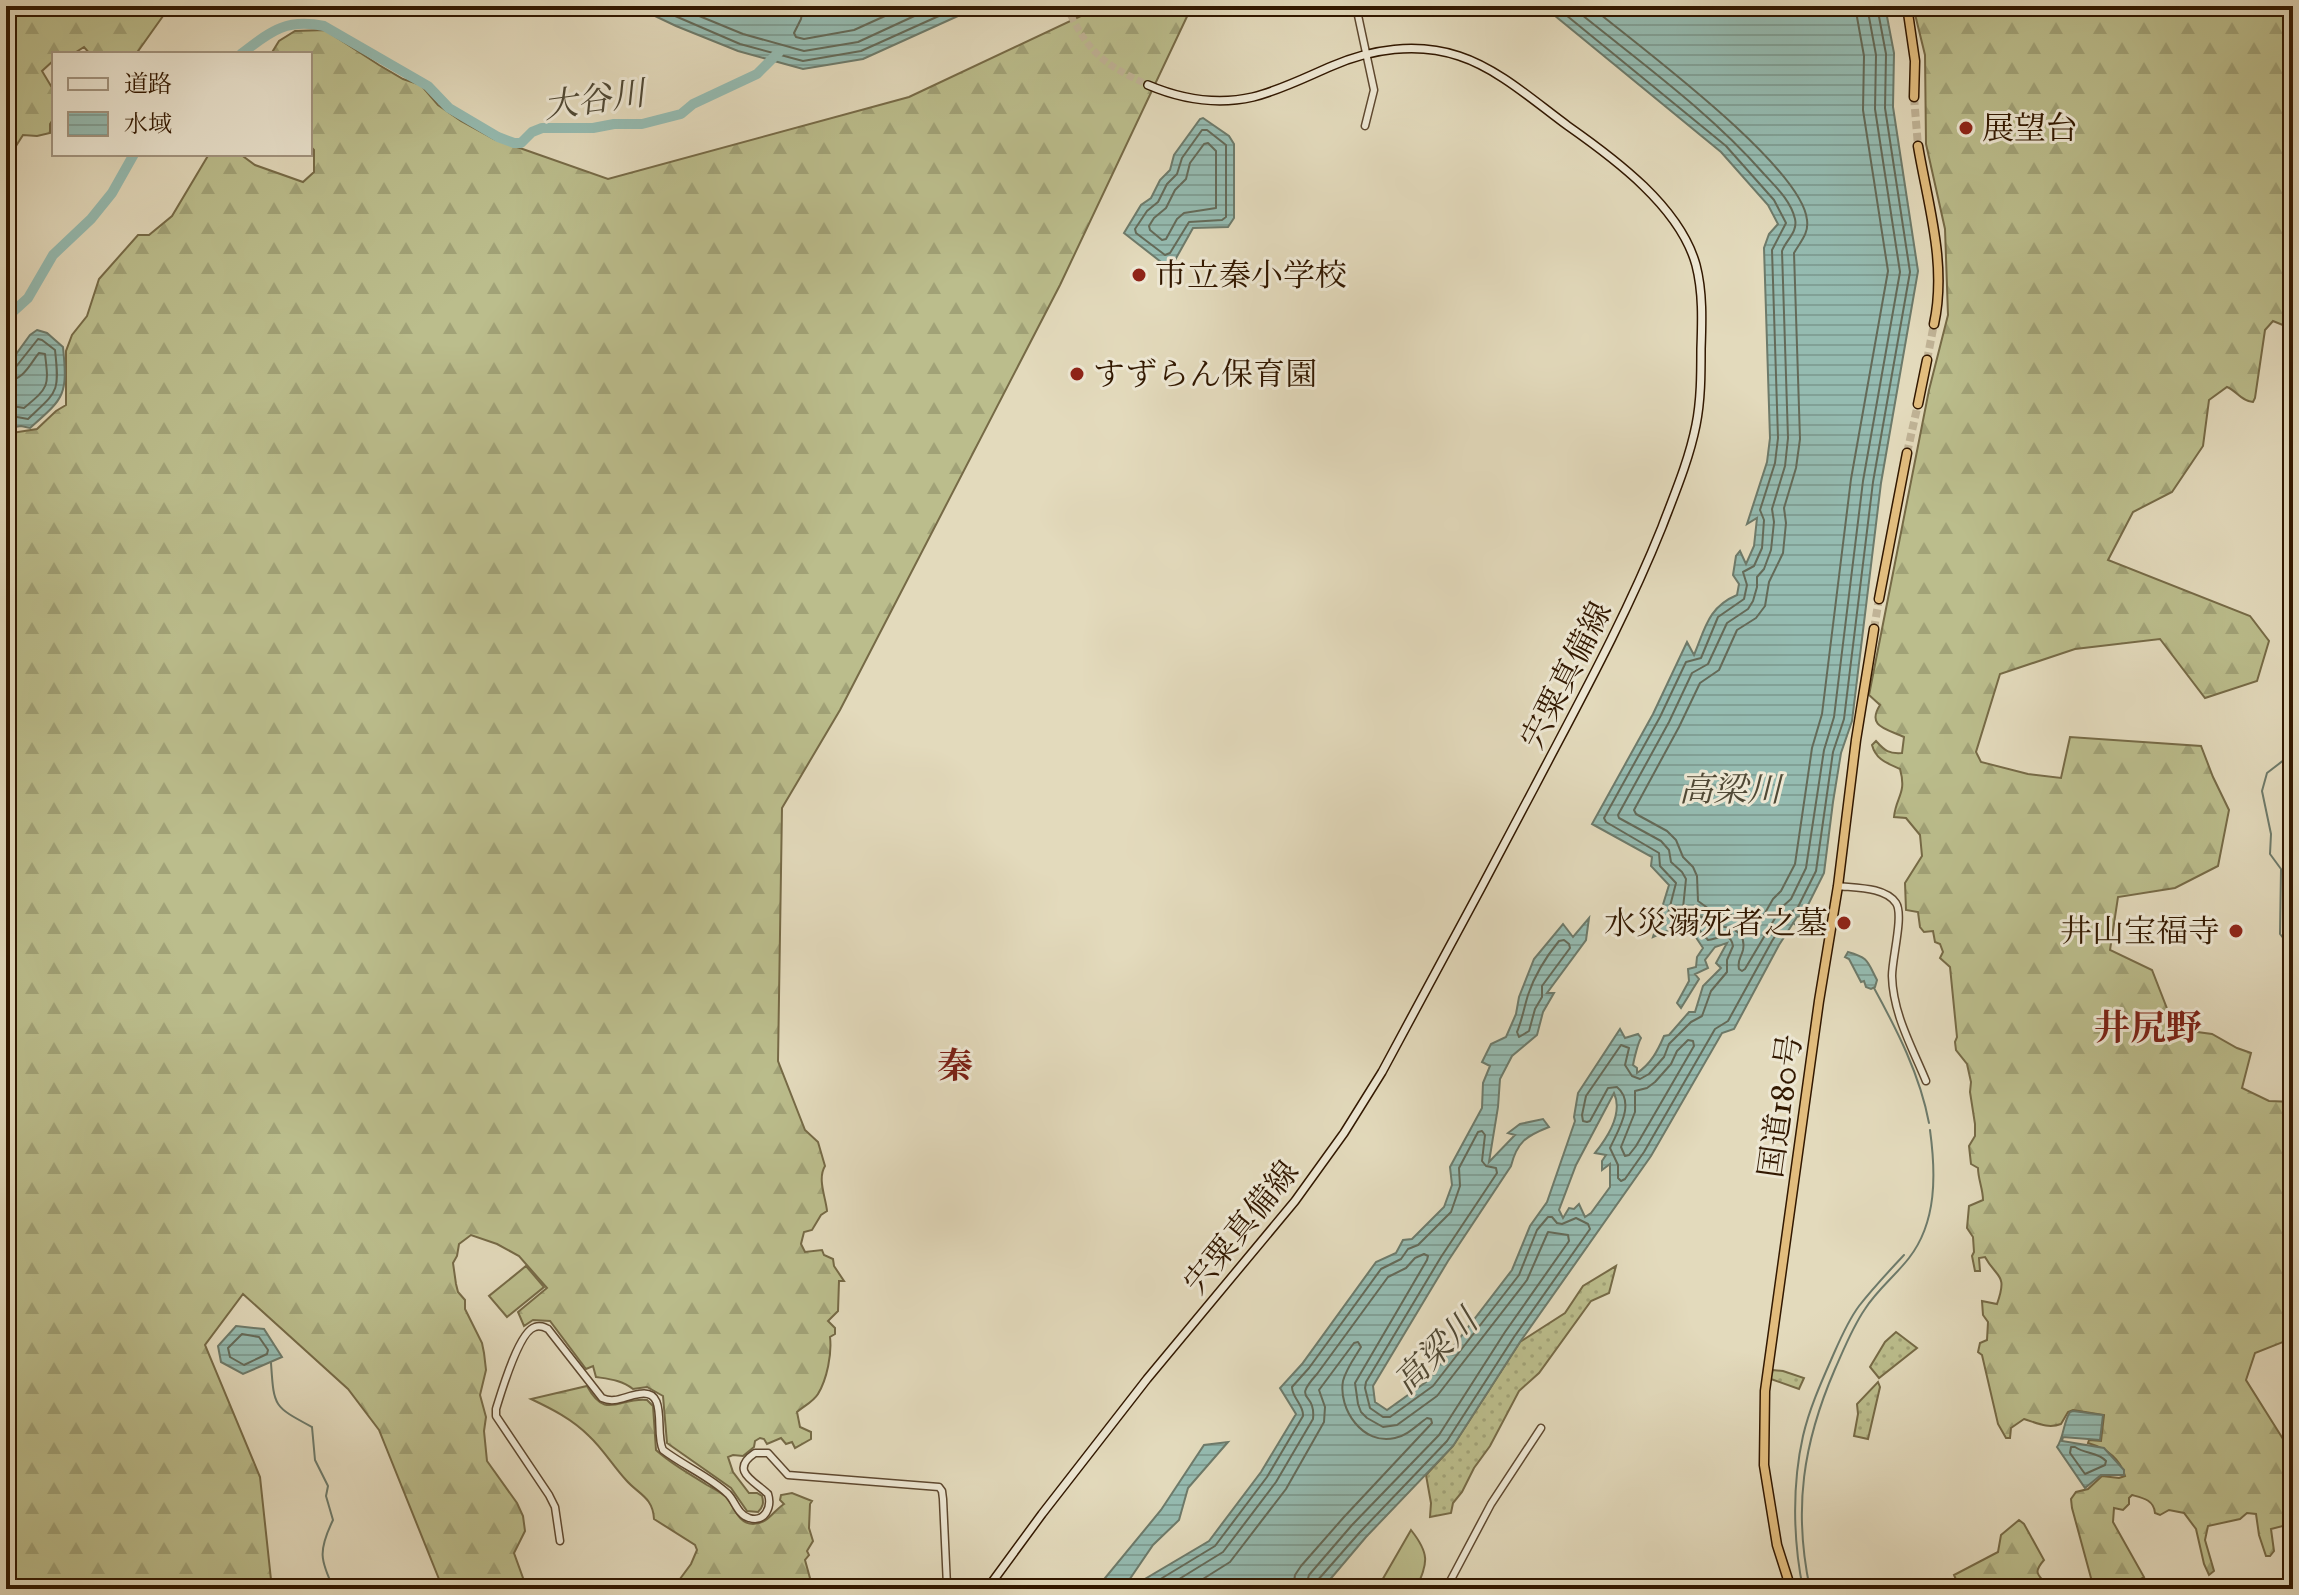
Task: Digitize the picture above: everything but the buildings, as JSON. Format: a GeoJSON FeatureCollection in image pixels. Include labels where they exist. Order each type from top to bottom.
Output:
{"type":"FeatureCollection","features":[{"type":"Feature","properties":{"kind":"highway"},"geometry":{"type":"LineString","coordinates":[[1907,6],[1915,61],[1914,97]]}},
{"type":"Feature","properties":{"kind":"highway"},"geometry":{"type":"LineString","coordinates":[[1918,146],[1938,255],[1939,293],[1934,324]]}},
{"type":"Feature","properties":{"kind":"highway"},"geometry":{"type":"LineString","coordinates":[[1918,404],[1927,360]]}},
{"type":"Feature","properties":{"kind":"highway"},"geometry":{"type":"LineString","coordinates":[[1879,596],[1907,453]]}},
{"type":"Feature","properties":{"kind":"highway","name":"国道180号"},"geometry":{"type":"LineString","coordinates":[[1791,1589],[1775,1534],[1764,1465],[1765,1391],[1874,629]]}},
{"type":"Feature","properties":{"kind":"main road","name":"宍粟真備線"},"geometry":{"type":"LineString","coordinates":[[987,1589],[1147,1379],[1295,1201],[1367,1096],[1612,641],[1684,469],[1700,402],[1703,313],[1691,250],[1683,234],[1665,209],[1616,162],[1502,78],[1461,56],[1440,51],[1398,49],[1367,54],[1272,92],[1236,100],[1179,96],[1148,85]]}},
{"type":"Feature","properties":{"kind":"street"},"geometry":{"type":"LineString","coordinates":[[1356,6],[1374,90],[1365,126]]}},
{"type":"Feature","properties":{"kind":"street"},"geometry":{"type":"LineString","coordinates":[[1838,886],[1872,890],[1886,895],[1898,907],[1892,962],[1895,1002],[1926,1081]]}},
{"type":"Feature","properties":{"kind":"street"},"geometry":{"type":"LineString","coordinates":[[560,1541],[555,1507],[549,1495],[496,1416],[519,1348],[528,1332],[535,1327],[548,1329],[595,1391],[606,1400],[641,1393],[655,1398],[663,1450],[730,1496],[748,1518],[763,1516],[770,1504],[768,1494],[745,1474],[746,1462],[755,1453],[768,1453],[788,1475],[939,1487],[943,1499],[947,1586]]}},
{"type":"Feature","properties":{"kind":"street"},"geometry":{"type":"LineString","coordinates":[[1446,1589],[1491,1504],[1541,1428]]}},
{"type":"Feature","properties":{"kind":"green space"},"geometry":{"type":"Polygon","coordinates":[[[6,6],[164,6],[160,11],[163,16],[137,52],[88,52],[84,47],[76,52],[52,52],[52,62],[42,71],[52,88],[50,133],[23,135],[16,146],[10,143],[6,148],[6,6]]]}},
{"type":"Feature","properties":{"kind":"green space"},"geometry":{"type":"Polygon","coordinates":[[[1102,6],[1192,6],[1060,285],[840,710],[782,808],[778,1061],[805,1130],[818,1142],[825,1166],[822,1183],[827,1211],[812,1230],[804,1232],[801,1244],[805,1252],[822,1250],[824,1255],[833,1259],[844,1281],[839,1281],[838,1311],[828,1321],[835,1328],[835,1334],[830,1337],[824,1381],[816,1397],[797,1412],[800,1427],[811,1432],[811,1439],[795,1448],[792,1442],[786,1444],[781,1438],[767,1444],[760,1438],[743,1456],[728,1457],[733,1472],[749,1493],[762,1496],[763,1505],[758,1512],[747,1511],[731,1488],[667,1443],[663,1396],[647,1387],[633,1389],[620,1382],[596,1377],[593,1366],[586,1369],[550,1321],[533,1320],[524,1326],[518,1312],[547,1288],[519,1256],[471,1235],[459,1244],[453,1263],[456,1284],[484,1353],[486,1370],[480,1395],[486,1417],[487,1461],[523,1516],[525,1531],[514,1553],[527,1589],[443,1589],[379,1430],[348,1389],[243,1294],[205,1345],[260,1477],[272,1589],[6,1589],[6,429],[12,433],[37,429],[66,405],[66,351],[72,335],[87,316],[99,279],[138,235],[149,235],[172,216],[208,156],[243,156],[255,165],[303,182],[314,172],[312,52],[272,52],[279,41],[295,31],[325,30],[403,79],[421,85],[438,105],[494,139],[608,179],[909,97],[1102,6]]]}},
{"type":"Feature","properties":{"kind":"green space"},"geometry":{"type":"Polygon","coordinates":[[[1913,6],[2293,6],[2293,332],[2273,321],[2265,330],[2253,402],[2227,387],[2209,400],[2203,446],[2172,492],[2133,512],[2108,560],[2250,616],[2269,641],[2257,681],[2205,698],[2160,639],[2075,649],[2000,674],[1976,752],[1981,762],[2028,774],[2061,778],[2070,737],[2201,746],[2229,810],[2218,866],[2175,888],[2118,897],[2110,950],[2152,970],[2175,1029],[2212,1034],[2251,1053],[2242,1088],[2269,1101],[2293,1102],[2293,1338],[2255,1353],[2246,1380],[2283,1439],[2293,1437],[2293,1496],[2286,1500],[2288,1513],[2283,1526],[2271,1529],[2274,1551],[2270,1556],[2266,1556],[2259,1535],[2256,1514],[2247,1513],[2240,1519],[2208,1526],[2205,1540],[2214,1571],[2209,1575],[2196,1529],[2184,1513],[2169,1510],[2160,1515],[2155,1513],[2153,1505],[2147,1500],[2132,1495],[2123,1510],[2114,1508],[2113,1522],[2144,1577],[2123,1589],[2094,1589],[2071,1499],[2076,1492],[2088,1489],[2102,1476],[2125,1476],[2120,1464],[2111,1455],[2088,1443],[2089,1440],[2101,1441],[2104,1415],[2073,1410],[2068,1412],[2061,1424],[2052,1426],[2024,1419],[2011,1428],[2010,1438],[2006,1438],[1998,1424],[1982,1355],[1978,1352],[1980,1343],[1987,1340],[1988,1322],[1983,1315],[1982,1301],[1997,1304],[2001,1281],[1985,1257],[1979,1258],[1980,1271],[1975,1271],[1973,1237],[1967,1228],[1969,1206],[1983,1200],[1983,1196],[1978,1168],[1971,1164],[1969,1146],[1975,1136],[1975,1124],[1971,1082],[1967,1064],[1956,1050],[1950,967],[1940,958],[1943,952],[1940,944],[1935,942],[1933,931],[1924,932],[1918,912],[1906,910],[1905,883],[1922,856],[1920,835],[1906,818],[1894,817],[1902,790],[1900,769],[1879,758],[1872,745],[1876,741],[1888,751],[1902,753],[1904,737],[1877,723],[1876,712],[1880,705],[1869,695],[1929,390],[1948,315],[1945,229],[1926,144],[1925,55],[1913,6]]]}},
{"type":"Feature","properties":{"kind":"green space"},"geometry":{"type":"Polygon","coordinates":[[[526,1266],[544,1287],[507,1317],[489,1296],[526,1266]]]}},
{"type":"Feature","properties":{"kind":"green space"},"geometry":{"type":"Polygon","coordinates":[[[1616,1266],[1609,1293],[1591,1301],[1539,1373],[1519,1391],[1490,1446],[1453,1503],[1451,1513],[1430,1517],[1426,1475],[1453,1446],[1520,1342],[1565,1313],[1583,1286],[1616,1266]]]}},
{"type":"Feature","properties":{"kind":"green space"},"geometry":{"type":"Polygon","coordinates":[[[1896,1332],[1917,1348],[1879,1378],[1870,1367],[1885,1342],[1896,1332]]]}},
{"type":"Feature","properties":{"kind":"green space"},"geometry":{"type":"Polygon","coordinates":[[[1772,1370],[1804,1378],[1799,1389],[1771,1379],[1772,1370]]]}},
{"type":"Feature","properties":{"kind":"green space"},"geometry":{"type":"Polygon","coordinates":[[[1878,1382],[1880,1387],[1868,1439],[1854,1436],[1857,1404],[1878,1382]]]}},
{"type":"Feature","properties":{"kind":"green space"},"geometry":{"type":"Polygon","coordinates":[[[587,1386],[600,1403],[607,1405],[647,1400],[653,1406],[656,1450],[724,1495],[744,1522],[753,1524],[766,1520],[784,1504],[780,1500],[781,1495],[792,1493],[812,1501],[809,1528],[813,1541],[805,1560],[813,1589],[656,1589],[657,1585],[674,1587],[691,1564],[697,1550],[695,1545],[654,1519],[648,1501],[582,1430],[562,1415],[531,1399],[587,1386]]]}},
{"type":"Feature","properties":{"kind":"green space"},"geometry":{"type":"Polygon","coordinates":[[[2019,1520],[2044,1560],[2038,1573],[2049,1589],[1960,1589],[1954,1575],[1998,1552],[2001,1535],[2019,1520]]]}},
{"type":"Feature","properties":{"kind":"green space"},"geometry":{"type":"Polygon","coordinates":[[[1411,1530],[1425,1558],[1416,1589],[1377,1589],[1411,1530]]]}},
{"type":"Feature","properties":{"kind":"water"},"geometry":{"type":"Polygon","coordinates":[[[634,6],[758,6],[772,12],[774,6],[980,6],[863,59],[803,69],[738,51],[634,6]]]}},
{"type":"Feature","properties":{"kind":"water","name":"高梁川"},"geometry":{"type":"Polygon","coordinates":[[[1543,6],[1885,6],[1894,53],[1893,107],[1918,271],[1881,483],[1852,721],[1841,753],[1824,873],[1803,915],[1797,917],[1779,945],[1734,1029],[1722,1033],[1651,1156],[1520,1342],[1453,1446],[1366,1537],[1322,1589],[1128,1589],[1209,1541],[1261,1472],[1296,1414],[1280,1388],[1302,1364],[1376,1262],[1396,1253],[1403,1240],[1412,1239],[1444,1207],[1452,1185],[1450,1167],[1482,1108],[1483,1083],[1490,1066],[1482,1062],[1491,1044],[1506,1037],[1534,959],[1563,924],[1573,937],[1589,918],[1586,940],[1547,993],[1554,993],[1543,1012],[1537,1035],[1512,1056],[1500,1079],[1489,1162],[1515,1135],[1508,1133],[1520,1124],[1543,1119],[1549,1127],[1528,1137],[1520,1145],[1511,1166],[1448,1261],[1373,1386],[1375,1402],[1387,1410],[1426,1382],[1512,1270],[1530,1226],[1547,1202],[1575,1121],[1578,1093],[1620,1029],[1625,1038],[1638,1034],[1641,1038],[1633,1065],[1637,1073],[1650,1061],[1664,1036],[1669,1035],[1689,1012],[1695,1012],[1703,986],[1721,968],[1716,963],[1727,943],[1715,947],[1705,960],[1708,968],[1695,974],[1699,979],[1681,1008],[1677,1003],[1689,981],[1688,969],[1696,967],[1697,957],[1703,948],[1693,933],[1679,926],[1653,937],[1669,885],[1651,866],[1652,857],[1592,824],[1653,714],[1687,642],[1694,655],[1714,612],[1737,595],[1739,584],[1733,575],[1736,556],[1740,551],[1746,564],[1754,546],[1757,518],[1747,524],[1767,462],[1770,438],[1764,248],[1769,234],[1778,224],[1768,205],[1721,152],[1543,6]],[[1614,1093],[1576,1165],[1559,1210],[1563,1218],[1569,1208],[1574,1209],[1579,1204],[1585,1217],[1610,1187],[1610,1164],[1602,1170],[1606,1155],[1595,1153],[1613,1124],[1614,1093]]]}},
{"type":"Feature","properties":{"kind":"water"},"geometry":{"type":"Polygon","coordinates":[[[1203,118],[1229,136],[1234,144],[1234,218],[1228,227],[1193,228],[1170,269],[1124,233],[1141,205],[1151,198],[1160,180],[1170,170],[1174,155],[1203,118]]]}},
{"type":"Feature","properties":{"kind":"water"},"geometry":{"type":"Polygon","coordinates":[[[37,330],[47,333],[63,347],[64,386],[57,402],[30,428],[15,427],[6,420],[6,368],[37,330]]]}},
{"type":"Feature","properties":{"kind":"water"},"geometry":{"type":"Polygon","coordinates":[[[1848,952],[1867,961],[1877,980],[1875,987],[1871,989],[1866,987],[1864,981],[1861,982],[1845,957],[1848,952]]]}},
{"type":"Feature","properties":{"kind":"water"},"geometry":{"type":"Polygon","coordinates":[[[236,1326],[264,1329],[282,1357],[243,1374],[221,1362],[218,1346],[236,1326]]]}},
{"type":"Feature","properties":{"kind":"water"},"geometry":{"type":"Polygon","coordinates":[[[2073,1411],[2103,1415],[2100,1440],[2063,1437],[2062,1441],[2104,1448],[2124,1470],[2124,1475],[2101,1475],[2085,1488],[2057,1447],[2068,1416],[2073,1411]]]}},
{"type":"Feature","properties":{"kind":"water"},"geometry":{"type":"Polygon","coordinates":[[[1228,1442],[1188,1488],[1179,1520],[1153,1545],[1123,1589],[1096,1589],[1161,1510],[1204,1445],[1228,1442]]]}},
{"type":"Feature","properties":{"kind":"waterway","name":"大谷川"},"geometry":{"type":"LineString","coordinates":[[244,52],[270,33],[288,26],[324,26],[428,86],[449,108],[514,143],[521,143],[532,132],[542,128],[642,124],[681,114],[693,104],[757,74],[779,52]]}},
{"type":"Feature","properties":{"kind":"waterway","name":"大谷川"},"geometry":{"type":"LineString","coordinates":[[6,318],[28,298],[53,255],[91,219],[112,193],[133,156]]}},
{"type":"Feature","properties":{"kind":"waterway"},"geometry":{"type":"LineString","coordinates":[[2293,753],[2267,773],[2262,791],[2271,834],[2270,854],[2281,869],[2280,934],[2288,944],[2293,990]]}},
{"type":"Feature","properties":{"kind":"waterway"},"geometry":{"type":"LineString","coordinates":[[1793,923],[1810,935]]}},
{"type":"Feature","properties":{"kind":"waterway"},"geometry":{"type":"LineString","coordinates":[[1874,988],[1914,1070],[1929,1123]]}},
{"type":"Feature","properties":{"kind":"waterway"},"geometry":{"type":"LineString","coordinates":[[1810,1589],[1802,1531],[1802,1504],[1815,1423],[1856,1324],[1875,1296],[1909,1258],[1925,1229],[1933,1180],[1930,1130]]}},
{"type":"Feature","properties":{"kind":"waterway"},"geometry":{"type":"LineString","coordinates":[[1803,1589],[1797,1551],[1796,1493],[1799,1455],[1808,1417],[1851,1319],[1904,1255]]}},
{"type":"Feature","properties":{"kind":"waterway"},"geometry":{"type":"LineString","coordinates":[[271,1363],[273,1389],[278,1404],[312,1427],[315,1460],[328,1486],[326,1496],[333,1520],[323,1555],[334,1589]]}},
{"type":"Feature","properties":{"kind":"tunnel"},"geometry":{"type":"LineString","coordinates":[[1066,6],[1082,35],[1098,55],[1148,85]]}},
{"type":"Feature","properties":{"kind":"tunnel"},"geometry":{"type":"LineString","coordinates":[[1914,97],[1918,146]]}},
{"type":"Feature","properties":{"kind":"tunnel"},"geometry":{"type":"LineString","coordinates":[[1927,360],[1934,324]]}},
{"type":"Feature","properties":{"kind":"tunnel"},"geometry":{"type":"LineString","coordinates":[[1907,453],[1918,404]]}},
{"type":"Feature","properties":{"kind":"tunnel"},"geometry":{"type":"LineString","coordinates":[[1874,629],[1879,599]]}},
{"type":"Feature","properties":{"kind":"place","name":"展望台"},"geometry":{"type":"Point","coordinates":[1966,128]}},
{"type":"Feature","properties":{"kind":"place","name":"市立秦小学校"},"geometry":{"type":"Point","coordinates":[1139,275]}},
{"type":"Feature","properties":{"kind":"place","name":"すずらん保育園"},"geometry":{"type":"Point","coordinates":[1077,374]}},
{"type":"Feature","properties":{"kind":"place","name":"水災溺死者之墓"},"geometry":{"type":"Point","coordinates":[1844,923]}},
{"type":"Feature","properties":{"kind":"place","name":"井山宝福寺"},"geometry":{"type":"Point","coordinates":[2236,931]}},
{"type":"Feature","properties":{"kind":"district","name":"井尻野"},"geometry":{"type":"Point","coordinates":[2148,1027]}},
{"type":"Feature","properties":{"kind":"district","name":"秦"},"geometry":{"type":"Point","coordinates":[955,1065]}}]}
